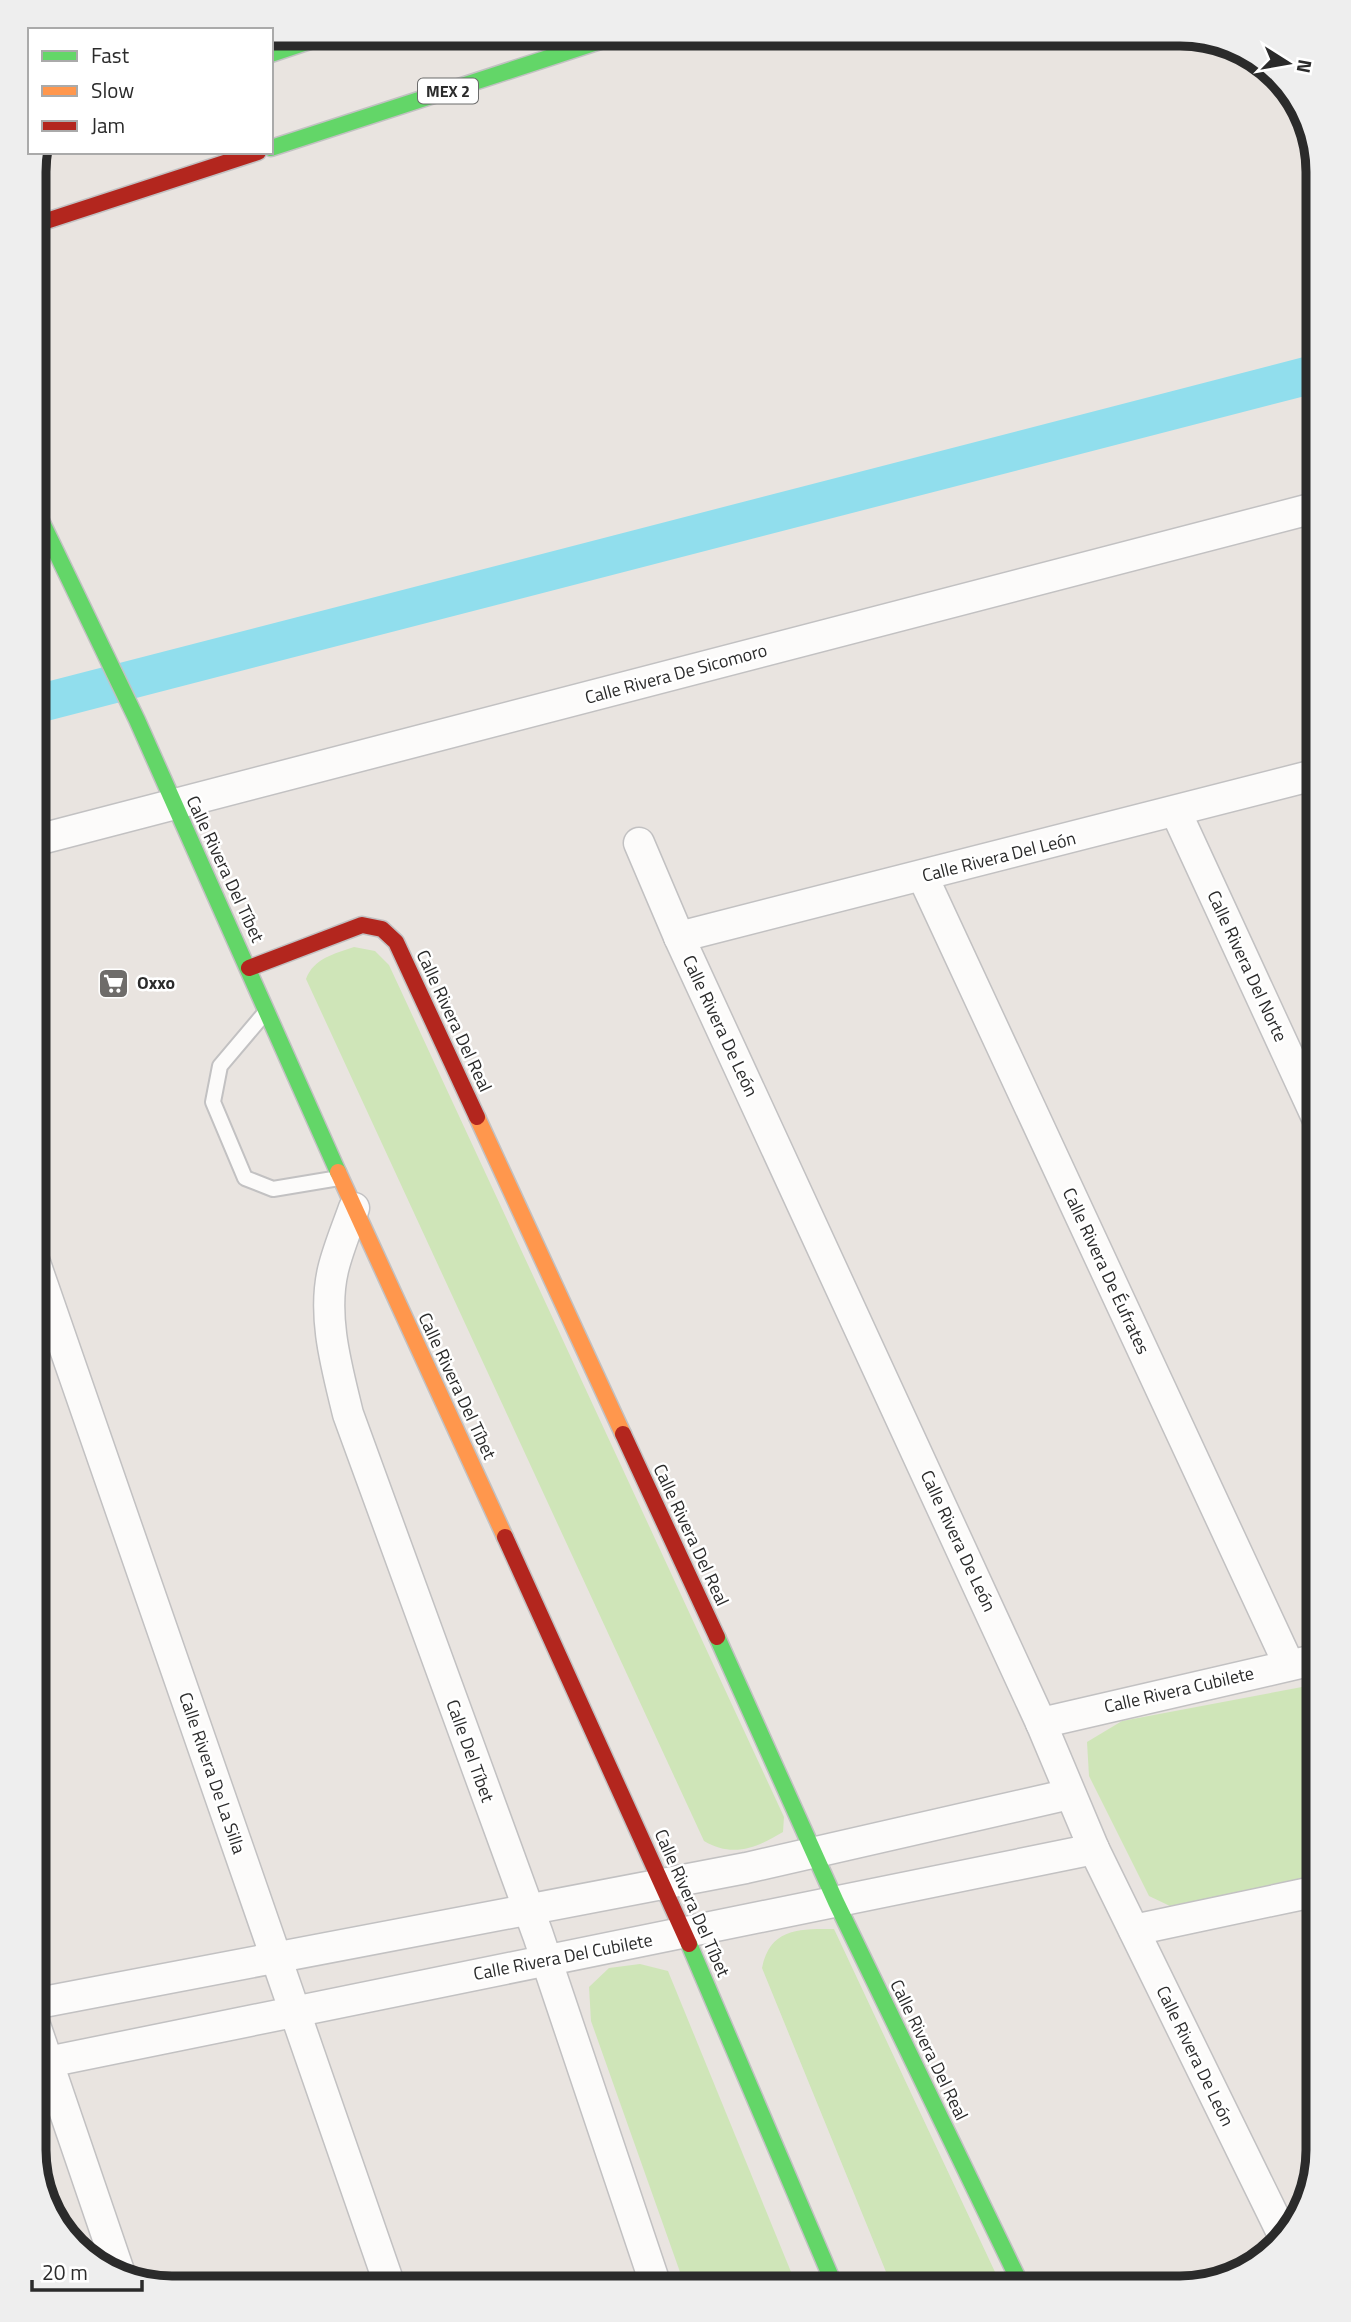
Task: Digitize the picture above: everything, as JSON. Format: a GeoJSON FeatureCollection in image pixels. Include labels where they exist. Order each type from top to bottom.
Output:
{"type":"FeatureCollection","features":[{"type":"Feature","properties":{"kind":"street"},"geometry":{"type":"LineString","coordinates":[[273,53],[295,46]]}},
{"type":"Feature","properties":{"kind":"street","name":"MEX 2"},"geometry":{"type":"LineString","coordinates":[[273,147],[585,46]]}},
{"type":"Feature","properties":{"kind":"street"},"geometry":{"type":"LineString","coordinates":[[46,221],[252,154]]}},
{"type":"Feature","properties":{"kind":"street","name":"Calle Rivera De Sicomoro"},"geometry":{"type":"LineString","coordinates":[[46,838],[1306,510]]}},
{"type":"Feature","properties":{"kind":"street","name":"Calle Rivera Del Tíbet"},"geometry":{"type":"LineString","coordinates":[[46,531],[137,720],[354,1208],[664,1884],[831,2276]]}},
{"type":"Feature","properties":{"kind":"street","name":"Calle Rivera Del León"},"geometry":{"type":"LineString","coordinates":[[679,937],[923,877],[1306,777]]}},
{"type":"Feature","properties":{"kind":"street","name":"Calle Rivera Del Norte"},"geometry":{"type":"LineString","coordinates":[[1176,812],[1306,1094]]}},
{"type":"Feature","properties":{"kind":"street","name":"Calle Rivera De León"},"geometry":{"type":"LineString","coordinates":[[639,843],[679,937],[1041,1723],[1094,1849],[1279,2227]]}},
{"type":"Feature","properties":{"kind":"street","name":"Calle Rivera De Éufrates"},"geometry":{"type":"LineString","coordinates":[[923,877],[1303,1662]]}},
{"type":"Feature","properties":{"kind":"street","name":"Calle Rivera Del Real"},"geometry":{"type":"LineString","coordinates":[[249,968],[362,925],[382,929],[396,942],[816,1852],[836,1902],[1017,2276]]}},
{"type":"Feature","properties":{"kind":"street","name":"Calle Del Tíbet"},"geometry":{"type":"LineString","coordinates":[[354,1208],[333,1271],[330,1321],[348,1414],[546,1960],[653,2276]]}},
{"type":"Feature","properties":{"kind":"street","name":"Calle Rivera De La Silla"},"geometry":{"type":"LineString","coordinates":[[46,1294],[387,2276]]}},
{"type":"Feature","properties":{"kind":"street","name":"Calle Rivera Cubilete"},"geometry":{"type":"LineString","coordinates":[[1041,1723],[1303,1662]]}},
{"type":"Feature","properties":{"kind":"street"},"geometry":{"type":"LineString","coordinates":[[46,2001],[664,1884],[1070,1794]]}},
{"type":"Feature","properties":{"kind":"street","name":"Calle Rivera Del Cubilete"},"geometry":{"type":"LineString","coordinates":[[46,2063],[1094,1849]]}},
{"type":"Feature","properties":{"kind":"street"},"geometry":{"type":"LineString","coordinates":[[1133,1930],[1306,1894]]}},
{"type":"Feature","properties":{"kind":"street"},"geometry":{"type":"LineString","coordinates":[[46,2080],[116,2264]]}},
{"type":"Feature","properties":{"kind":"lane"},"geometry":{"type":"LineString","coordinates":[[268,1010],[220,1066],[213,1102],[246,1178],[272,1189],[341,1177]]}},
{"type":"Feature","properties":{"kind":"green space"},"geometry":{"type":"Polygon","coordinates":[[[354,947],[375,951],[389,965],[784,1817],[783,1832],[763,1843],[735,1850],[704,1841],[306,979],[319,961],[354,947]]]}},
{"type":"Feature","properties":{"kind":"green space"},"geometry":{"type":"Polygon","coordinates":[[[1306,1686],[1306,1878],[1170,1906],[1149,1896],[1089,1776],[1087,1742],[1122,1721],[1306,1686]]]}},
{"type":"Feature","properties":{"kind":"green space"},"geometry":{"type":"Polygon","coordinates":[[[809,1929],[834,1929],[997,2276],[888,2276],[762,1968],[766,1955],[779,1938],[809,1929]]]}},
{"type":"Feature","properties":{"kind":"green space"},"geometry":{"type":"Polygon","coordinates":[[[640,1964],[668,1971],[793,2276],[681,2276],[591,2021],[589,1987],[609,1968],[640,1964]]]}},
{"type":"Feature","properties":{"kind":"waterway"},"geometry":{"type":"LineString","coordinates":[[46,702],[1306,376]]}},
{"type":"Feature","properties":{"kind":"traffic: fast"},"geometry":{"type":"LineString","coordinates":[[273,53],[295,46]]}},
{"type":"Feature","properties":{"kind":"traffic: fast"},"geometry":{"type":"LineString","coordinates":[[273,147],[585,46]]}},
{"type":"Feature","properties":{"kind":"traffic: fast"},"geometry":{"type":"LineString","coordinates":[[46,531],[137,720],[338,1172]]}},
{"type":"Feature","properties":{"kind":"traffic: fast"},"geometry":{"type":"LineString","coordinates":[[717,1637],[836,1902],[1017,2276]]}},
{"type":"Feature","properties":{"kind":"traffic: fast"},"geometry":{"type":"LineString","coordinates":[[689,1944],[830,2276]]}},
{"type":"Feature","properties":{"kind":"traffic: slow"},"geometry":{"type":"LineString","coordinates":[[477,1117],[623,1434]]}},
{"type":"Feature","properties":{"kind":"traffic: slow"},"geometry":{"type":"LineString","coordinates":[[338,1172],[505,1537]]}},
{"type":"Feature","properties":{"kind":"traffic: jam"},"geometry":{"type":"LineString","coordinates":[[46,221],[252,154]]}},
{"type":"Feature","properties":{"kind":"traffic: jam"},"geometry":{"type":"LineString","coordinates":[[249,968],[362,925],[382,929],[396,942],[477,1117]]}},
{"type":"Feature","properties":{"kind":"traffic: jam"},"geometry":{"type":"LineString","coordinates":[[623,1434],[717,1637]]}},
{"type":"Feature","properties":{"kind":"traffic: jam"},"geometry":{"type":"LineString","coordinates":[[505,1537],[689,1944]]}},
{"type":"Feature","properties":{"kind":"place","name":"Oxxo"},"geometry":{"type":"Point","coordinates":[114,983]}}]}
